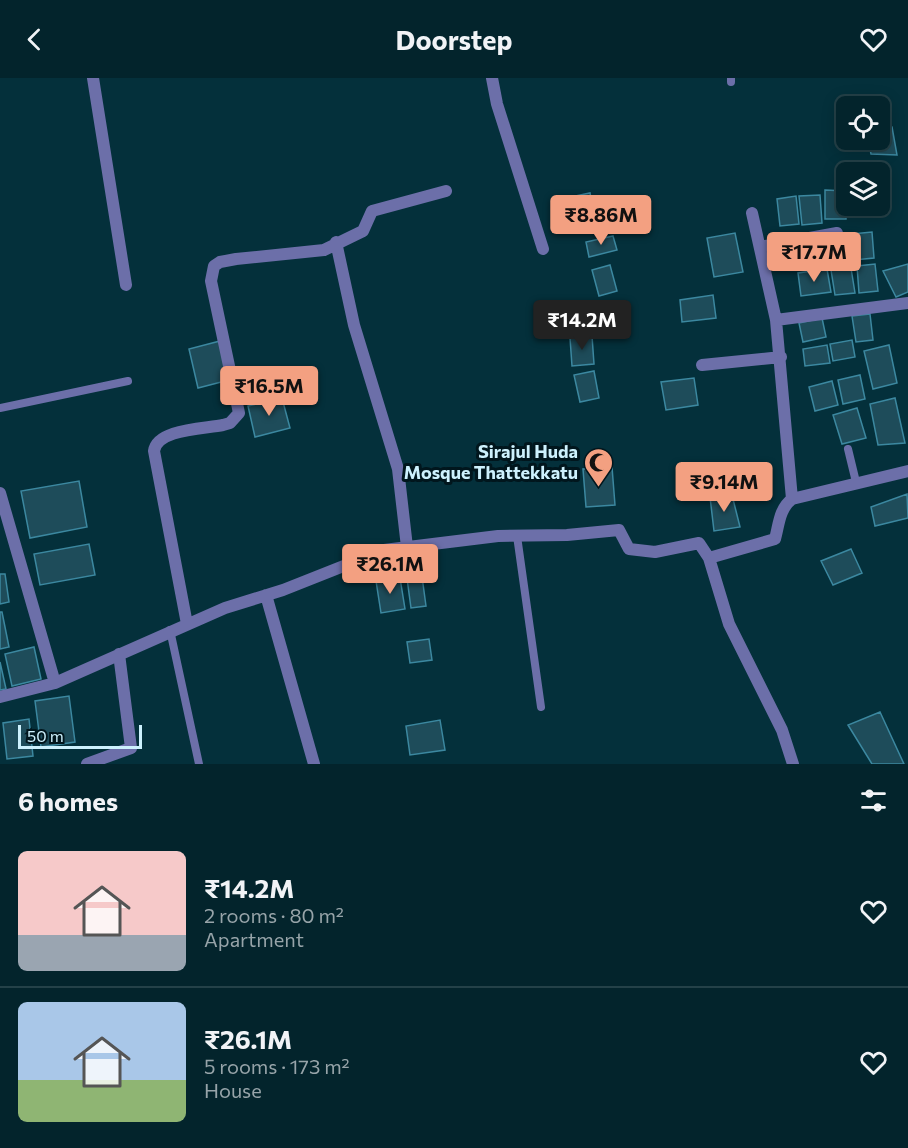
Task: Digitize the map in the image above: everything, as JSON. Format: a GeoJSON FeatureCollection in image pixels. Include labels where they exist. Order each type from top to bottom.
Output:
{"type":"FeatureCollection","features":[{"type":"Feature","properties":{"kind":"street"},"geometry":{"type":"LineString","coordinates":[[93,78],[126,285]]}},
{"type":"Feature","properties":{"kind":"street"},"geometry":{"type":"LineString","coordinates":[[492,78],[500,115],[543,249]]}},
{"type":"Feature","properties":{"kind":"street"},"geometry":{"type":"LineString","coordinates":[[187,624],[154,451],[155,444],[164,435],[230,423],[239,413],[211,280],[214,267],[220,262],[236,259],[324,250],[336,242],[363,231],[372,211],[446,191]]}},
{"type":"Feature","properties":{"kind":"street"},"geometry":{"type":"LineString","coordinates":[[752,213],[776,320],[792,499]]}},
{"type":"Feature","properties":{"kind":"street"},"geometry":{"type":"LineString","coordinates":[[760,247],[837,233]]}},
{"type":"Feature","properties":{"kind":"street"},"geometry":{"type":"LineString","coordinates":[[336,242],[354,325],[398,470],[407,547]]}},
{"type":"Feature","properties":{"kind":"street"},"geometry":{"type":"LineString","coordinates":[[776,320],[908,303]]}},
{"type":"Feature","properties":{"kind":"street"},"geometry":{"type":"LineString","coordinates":[[702,365],[781,357]]}},
{"type":"Feature","properties":{"kind":"street"},"geometry":{"type":"LineString","coordinates":[[709,558],[775,539],[779,518],[786,503],[792,499],[856,482],[907,473]]}},
{"type":"Feature","properties":{"kind":"street"},"geometry":{"type":"LineString","coordinates":[[0,493],[56,682]]}},
{"type":"Feature","properties":{"kind":"street"},"geometry":{"type":"LineString","coordinates":[[0,697],[56,682],[170,630],[384,550],[517,536],[567,535],[619,530],[629,549],[655,552],[699,543],[709,558],[729,624],[782,730],[793,764]]}},
{"type":"Feature","properties":{"kind":"street"},"geometry":{"type":"LineString","coordinates":[[266,595],[314,764]]}},
{"type":"Feature","properties":{"kind":"street"},"geometry":{"type":"LineString","coordinates":[[87,764],[131,748],[119,654]]}},
{"type":"Feature","properties":{"kind":"lane"},"geometry":{"type":"LineString","coordinates":[[0,408],[128,381]]}},
{"type":"Feature","properties":{"kind":"lane"},"geometry":{"type":"LineString","coordinates":[[848,449],[856,482]]}},
{"type":"Feature","properties":{"kind":"lane"},"geometry":{"type":"LineString","coordinates":[[517,536],[541,707]]}},
{"type":"Feature","properties":{"kind":"lane"},"geometry":{"type":"LineString","coordinates":[[170,630],[198,764]]}},
{"type":"Feature","properties":{"kind":"building"},"geometry":{"type":"Polygon","coordinates":[[[890,127],[892,127],[897,155],[871,154],[870,150],[890,150],[890,127]]]}},
{"type":"Feature","properties":{"kind":"building"},"geometry":{"type":"Polygon","coordinates":[[[825,190],[836,191],[836,216],[846,216],[846,219],[825,219],[825,190]]]}},
{"type":"Feature","properties":{"kind":"building"},"geometry":{"type":"Polygon","coordinates":[[[590,193],[597,228],[582,231],[575,196],[590,193]]]}},
{"type":"Feature","properties":{"kind":"building"},"geometry":{"type":"Polygon","coordinates":[[[820,195],[822,223],[802,225],[799,196],[820,195]]]}},
{"type":"Feature","properties":{"kind":"building"},"geometry":{"type":"Polygon","coordinates":[[[796,196],[799,224],[780,226],[777,199],[796,196]]]}},
{"type":"Feature","properties":{"kind":"building"},"geometry":{"type":"Polygon","coordinates":[[[872,232],[874,258],[854,260],[852,234],[872,232]]]}},
{"type":"Feature","properties":{"kind":"building"},"geometry":{"type":"Polygon","coordinates":[[[735,233],[743,272],[714,277],[707,238],[735,233]]]}},
{"type":"Feature","properties":{"kind":"building"},"geometry":{"type":"Polygon","coordinates":[[[846,235],[849,262],[831,265],[827,237],[846,235]]]}},
{"type":"Feature","properties":{"kind":"building"},"geometry":{"type":"Polygon","coordinates":[[[613,236],[617,250],[589,257],[586,242],[613,236]]]}},
{"type":"Feature","properties":{"kind":"building"},"geometry":{"type":"Polygon","coordinates":[[[826,241],[828,261],[798,266],[795,246],[826,241]]]}},
{"type":"Feature","properties":{"kind":"building"},"geometry":{"type":"Polygon","coordinates":[[[875,264],[878,291],[859,293],[857,266],[875,264]]]}},
{"type":"Feature","properties":{"kind":"building"},"geometry":{"type":"Polygon","coordinates":[[[908,264],[908,292],[896,297],[883,271],[908,264]]]}},
{"type":"Feature","properties":{"kind":"building"},"geometry":{"type":"Polygon","coordinates":[[[610,265],[617,291],[599,296],[592,270],[610,265]]]}},
{"type":"Feature","properties":{"kind":"building"},"geometry":{"type":"Polygon","coordinates":[[[851,268],[855,293],[835,295],[831,270],[851,268]]]}},
{"type":"Feature","properties":{"kind":"building"},"geometry":{"type":"Polygon","coordinates":[[[827,269],[831,292],[801,296],[798,273],[827,269]]]}},
{"type":"Feature","properties":{"kind":"building"},"geometry":{"type":"Polygon","coordinates":[[[713,295],[716,318],[682,322],[680,300],[713,295]]]}},
{"type":"Feature","properties":{"kind":"building"},"geometry":{"type":"Polygon","coordinates":[[[870,314],[873,340],[856,342],[852,316],[870,314]]]}},
{"type":"Feature","properties":{"kind":"building"},"geometry":{"type":"Polygon","coordinates":[[[822,318],[826,337],[803,342],[799,323],[822,318]]]}},
{"type":"Feature","properties":{"kind":"building"},"geometry":{"type":"Polygon","coordinates":[[[592,336],[594,364],[572,366],[570,338],[592,336]]]}},
{"type":"Feature","properties":{"kind":"building"},"geometry":{"type":"Polygon","coordinates":[[[852,340],[855,357],[833,361],[830,344],[852,340]]]}},
{"type":"Feature","properties":{"kind":"building"},"geometry":{"type":"Polygon","coordinates":[[[220,341],[229,380],[198,388],[189,349],[220,341]]]}},
{"type":"Feature","properties":{"kind":"building"},"geometry":{"type":"Polygon","coordinates":[[[827,345],[830,363],[805,366],[803,349],[827,345]]]}},
{"type":"Feature","properties":{"kind":"building"},"geometry":{"type":"Polygon","coordinates":[[[889,345],[897,383],[873,389],[864,351],[889,345]]]}},
{"type":"Feature","properties":{"kind":"building"},"geometry":{"type":"Polygon","coordinates":[[[594,371],[599,398],[580,402],[574,375],[594,371]]]}},
{"type":"Feature","properties":{"kind":"building"},"geometry":{"type":"Polygon","coordinates":[[[860,375],[865,399],[843,404],[838,380],[860,375]]]}},
{"type":"Feature","properties":{"kind":"building"},"geometry":{"type":"Polygon","coordinates":[[[694,378],[698,405],[666,410],[661,382],[694,378]]]}},
{"type":"Feature","properties":{"kind":"building"},"geometry":{"type":"Polygon","coordinates":[[[832,381],[838,405],[815,411],[809,387],[832,381]]]}},
{"type":"Feature","properties":{"kind":"building"},"geometry":{"type":"Polygon","coordinates":[[[282,398],[290,428],[255,437],[248,406],[282,398]]]}},
{"type":"Feature","properties":{"kind":"building"},"geometry":{"type":"Polygon","coordinates":[[[895,398],[905,443],[878,445],[870,404],[895,398]]]}},
{"type":"Feature","properties":{"kind":"building"},"geometry":{"type":"Polygon","coordinates":[[[857,408],[866,438],[842,444],[833,415],[857,408]]]}},
{"type":"Feature","properties":{"kind":"building","name":"Sirajul Huda Mosque Thattekkatu"},"geometry":{"type":"Polygon","coordinates":[[[612,467],[615,505],[586,507],[583,469],[612,467]]]}},
{"type":"Feature","properties":{"kind":"building"},"geometry":{"type":"Polygon","coordinates":[[[79,481],[87,527],[30,538],[21,491],[79,481]]]}},
{"type":"Feature","properties":{"kind":"building"},"geometry":{"type":"Polygon","coordinates":[[[907,494],[908,518],[875,526],[871,507],[907,494]]]}},
{"type":"Feature","properties":{"kind":"building"},"geometry":{"type":"Polygon","coordinates":[[[732,495],[740,527],[714,531],[710,497],[732,495]]]}},
{"type":"Feature","properties":{"kind":"building"},"geometry":{"type":"Polygon","coordinates":[[[89,544],[95,575],[40,585],[34,554],[89,544]]]}},
{"type":"Feature","properties":{"kind":"building"},"geometry":{"type":"Polygon","coordinates":[[[851,549],[862,573],[833,585],[821,561],[851,549]]]}},
{"type":"Feature","properties":{"kind":"building"},"geometry":{"type":"Polygon","coordinates":[[[421,569],[426,606],[411,608],[406,571],[421,569]]]}},
{"type":"Feature","properties":{"kind":"building"},"geometry":{"type":"Polygon","coordinates":[[[0,574],[5,574],[9,602],[0,604],[0,574]]]}},
{"type":"Feature","properties":{"kind":"building"},"geometry":{"type":"Polygon","coordinates":[[[400,578],[405,609],[381,613],[376,581],[400,578]]]}},
{"type":"Feature","properties":{"kind":"building"},"geometry":{"type":"Polygon","coordinates":[[[0,612],[2,612],[9,647],[0,649],[0,612]]]}},
{"type":"Feature","properties":{"kind":"building"},"geometry":{"type":"Polygon","coordinates":[[[429,639],[432,660],[410,663],[407,642],[429,639]]]}},
{"type":"Feature","properties":{"kind":"building"},"geometry":{"type":"Polygon","coordinates":[[[34,647],[41,679],[12,686],[5,654],[34,647]]]}},
{"type":"Feature","properties":{"kind":"building"},"geometry":{"type":"Polygon","coordinates":[[[0,662],[6,689],[0,690],[0,662]]]}},
{"type":"Feature","properties":{"kind":"building"},"geometry":{"type":"Polygon","coordinates":[[[69,696],[75,742],[41,747],[35,701],[69,696]]]}},
{"type":"Feature","properties":{"kind":"building"},"geometry":{"type":"Polygon","coordinates":[[[880,712],[904,764],[872,764],[848,725],[880,712]]]}},
{"type":"Feature","properties":{"kind":"building"},"geometry":{"type":"Polygon","coordinates":[[[29,719],[33,756],[7,759],[3,723],[29,719]]]}},
{"type":"Feature","properties":{"kind":"building"},"geometry":{"type":"Polygon","coordinates":[[[440,720],[445,750],[410,755],[406,726],[440,720]]]}},
{"type":"Feature","properties":{"kind":"place","name":"Sirajul Huda Mosque Thattekkatu"},"geometry":{"type":"Point","coordinates":[599,488]}}]}
